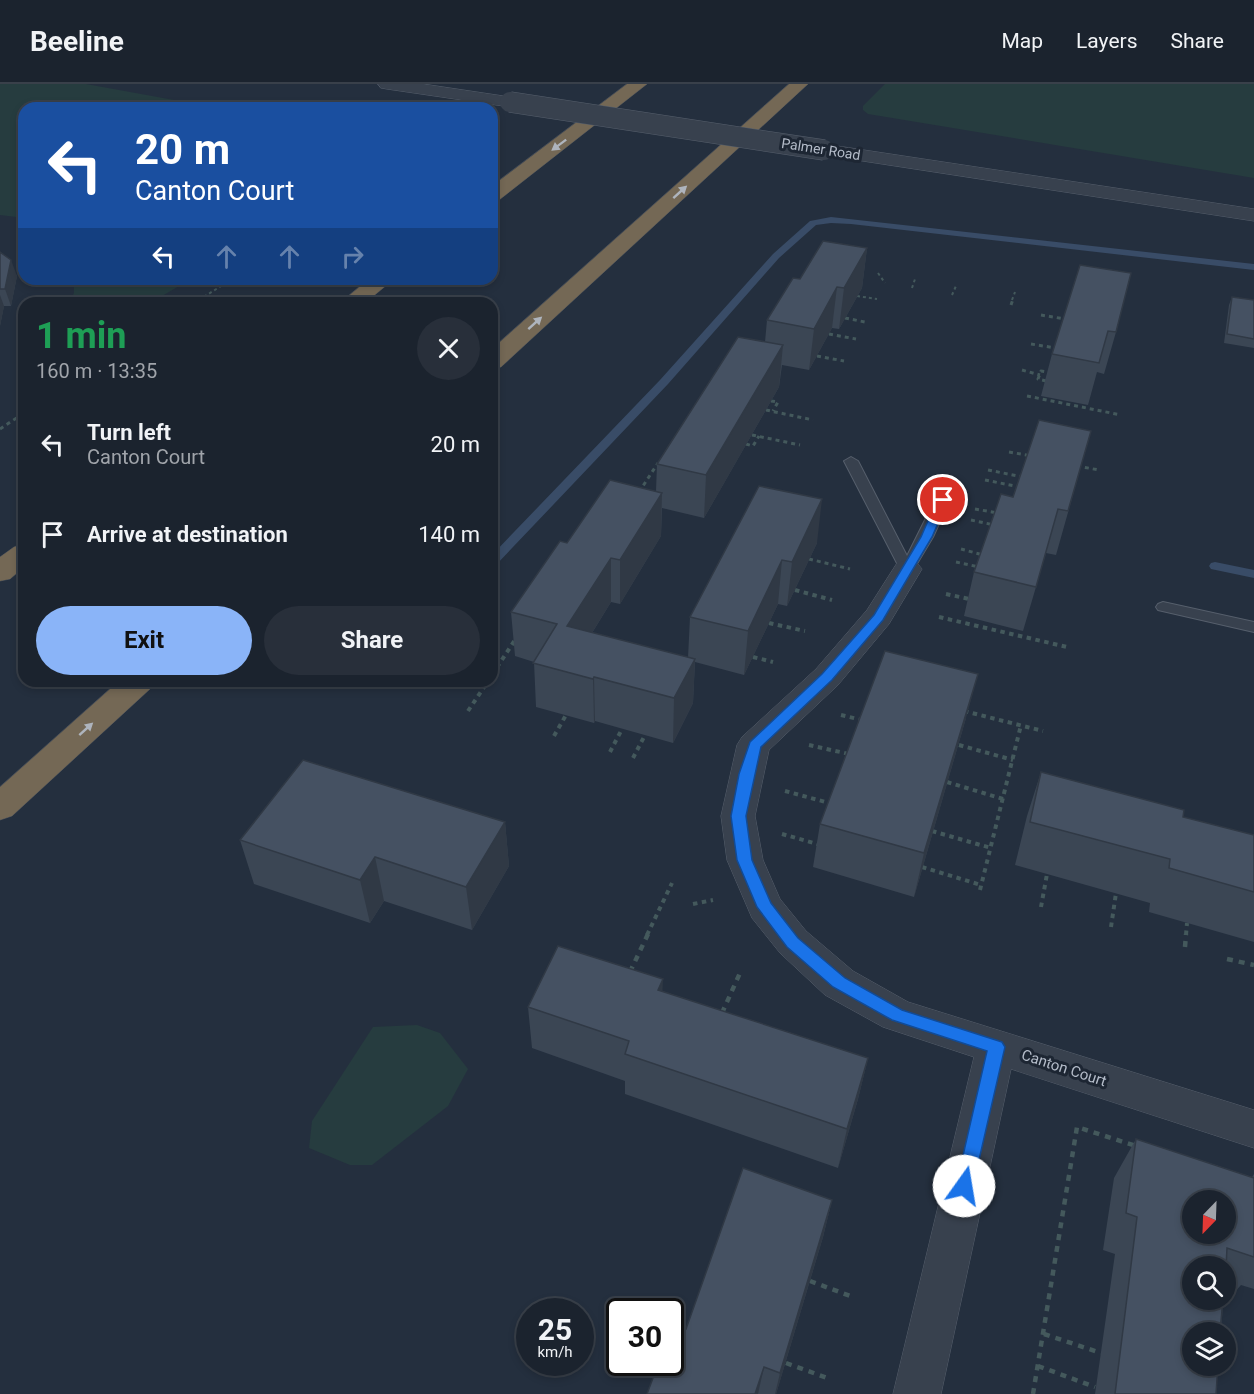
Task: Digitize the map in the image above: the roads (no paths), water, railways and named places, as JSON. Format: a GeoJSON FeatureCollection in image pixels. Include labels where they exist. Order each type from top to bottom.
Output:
{"type":"FeatureCollection","features":[{"type":"Feature","properties":{"kind":"highway"},"geometry":{"type":"LineString","coordinates":[[498,191],[638,84]]}},
{"type":"Feature","properties":{"kind":"highway"},"geometry":{"type":"LineString","coordinates":[[498,357],[800,84]]}},
{"type":"Feature","properties":{"kind":"highway"},"geometry":{"type":"LineString","coordinates":[[359,297],[375,285]]}},
{"type":"Feature","properties":{"kind":"highway"},"geometry":{"type":"LineString","coordinates":[[0,572],[18,558]]}},
{"type":"Feature","properties":{"kind":"highway"},"geometry":{"type":"LineString","coordinates":[[0,807],[132,687]]}},
{"type":"Feature","properties":{"kind":"street","name":"Palmer Road"},"geometry":{"type":"LineString","coordinates":[[387,84],[1254,215]]}},
{"type":"Feature","properties":{"kind":"street","name":"Canton Court"},"geometry":{"type":"LineString","coordinates":[[907,569],[878,617],[827,677],[754,745],[738,816],[745,860],[765,907],[793,942],[839,983],[897,1015],[1254,1129]]}},
{"type":"Feature","properties":{"kind":"street"},"geometry":{"type":"LineString","coordinates":[[917,1394],[996,1047]]}},
{"type":"Feature","properties":{"kind":"lane"},"geometry":{"type":"LineString","coordinates":[[850,460],[907,569]]}},
{"type":"Feature","properties":{"kind":"lane","name":"Canton Court"},"geometry":{"type":"LineString","coordinates":[[907,569],[926,537],[951,482]]}},
{"type":"Feature","properties":{"kind":"lane"},"geometry":{"type":"LineString","coordinates":[[1163,607],[1254,627]]}},
{"type":"Feature","properties":{"kind":"waterway"},"geometry":{"type":"LineString","coordinates":[[498,556],[664,382],[776,256],[813,223],[831,220],[851,221],[1254,267]]}},
{"type":"Feature","properties":{"kind":"waterway"},"geometry":{"type":"LineString","coordinates":[[1215,566],[1254,574]]}}]}
